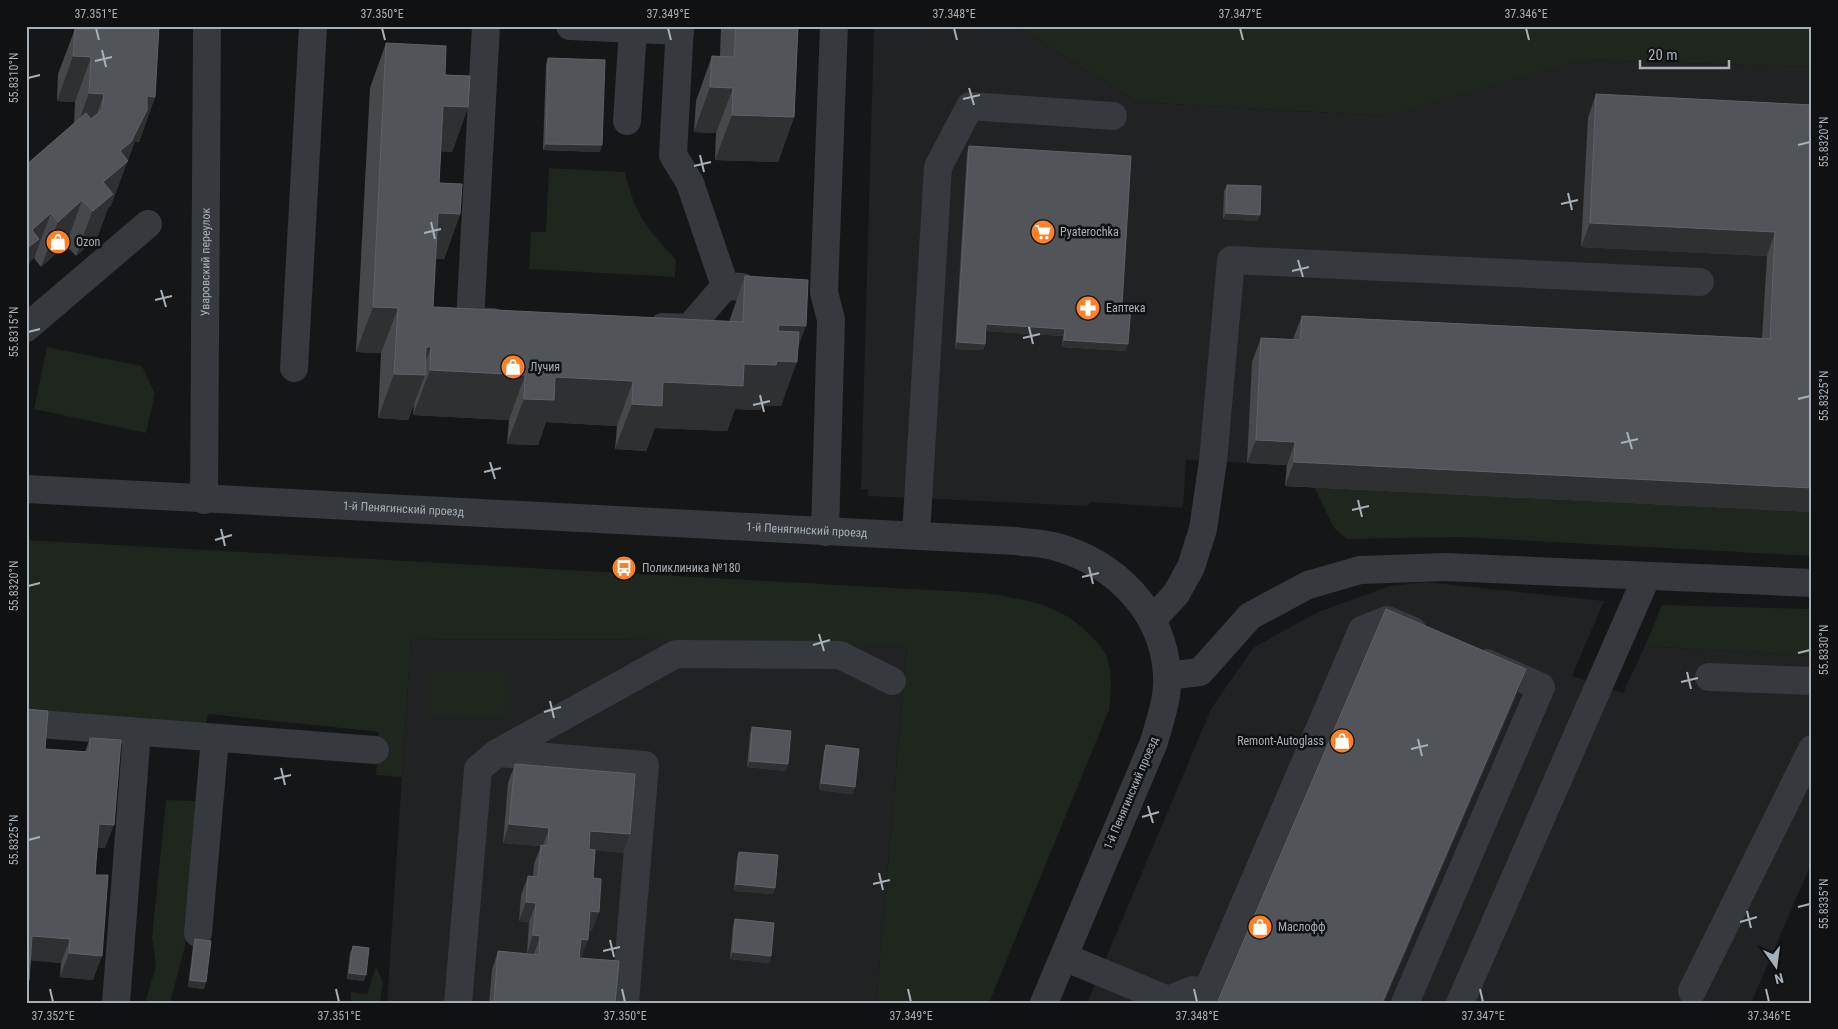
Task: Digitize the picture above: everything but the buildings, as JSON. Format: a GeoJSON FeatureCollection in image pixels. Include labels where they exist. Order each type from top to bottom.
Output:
{"type":"FeatureCollection","features":[{"type":"Feature","properties":{"kind":"street","name":"Уваровский переулок"},"geometry":{"type":"LineString","coordinates":[[204,500],[207,26]]}},
{"type":"Feature","properties":{"kind":"street"},"geometry":{"type":"LineString","coordinates":[[294,368],[313,26]]}},
{"type":"Feature","properties":{"kind":"street"},"geometry":{"type":"LineString","coordinates":[[486,26],[470,321],[520,323]]}},
{"type":"Feature","properties":{"kind":"street"},"geometry":{"type":"LineString","coordinates":[[570,26],[680,29],[673,155],[690,183],[725,286]]}},
{"type":"Feature","properties":{"kind":"street"},"geometry":{"type":"LineString","coordinates":[[825,532],[831,320],[824,292],[834,26]]}},
{"type":"Feature","properties":{"kind":"street"},"geometry":{"type":"LineString","coordinates":[[628,121],[633,29]]}},
{"type":"Feature","properties":{"kind":"street"},"geometry":{"type":"LineString","coordinates":[[916,536],[938,167],[970,106],[1113,116]]}},
{"type":"Feature","properties":{"kind":"street"},"geometry":{"type":"LineString","coordinates":[[26,328],[148,224]]}},
{"type":"Feature","properties":{"kind":"street"},"geometry":{"type":"LineString","coordinates":[[1153,619],[1176,594],[1191,566],[1203,529],[1213,462],[1231,260],[1700,282]]}},
{"type":"Feature","properties":{"kind":"street"},"geometry":{"type":"LineString","coordinates":[[725,286],[765,288]]}},
{"type":"Feature","properties":{"kind":"street"},"geometry":{"type":"LineString","coordinates":[[639,327],[689,328],[725,286]]}},
{"type":"Feature","properties":{"kind":"street"},"geometry":{"type":"LineString","coordinates":[[794,290],[824,292]]}},
{"type":"Feature","properties":{"kind":"street","name":"1-й Пенягинский проезд"},"geometry":{"type":"LineString","coordinates":[[26,490],[1016,541],[1056,547],[1083,557],[1112,574],[1132,592],[1153,619],[1164,651],[1167,676],[1163,709],[1154,742],[1044,1003]]}},
{"type":"Feature","properties":{"kind":"street"},"geometry":{"type":"LineString","coordinates":[[1167,676],[1200,672],[1250,616],[1308,585],[1360,570],[1446,566],[1812,584]]}},
{"type":"Feature","properties":{"kind":"street"},"geometry":{"type":"LineString","coordinates":[[1460,1003],[1647,576]]}},
{"type":"Feature","properties":{"kind":"street"},"geometry":{"type":"LineString","coordinates":[[1064,957],[1168,1002],[1194,990],[1209,1000],[1362,630],[1387,620],[1433,640]]}},
{"type":"Feature","properties":{"kind":"street"},"geometry":{"type":"LineString","coordinates":[[1405,1003],[1541,686],[1460,652]]}},
{"type":"Feature","properties":{"kind":"street"},"geometry":{"type":"LineString","coordinates":[[458,1003],[478,769],[496,753],[676,654],[840,656],[892,681]]}},
{"type":"Feature","properties":{"kind":"street"},"geometry":{"type":"LineString","coordinates":[[1709,677],[1812,681]]}},
{"type":"Feature","properties":{"kind":"street"},"geometry":{"type":"LineString","coordinates":[[26,723],[375,750]]}},
{"type":"Feature","properties":{"kind":"street"},"geometry":{"type":"LineString","coordinates":[[116,1003],[137,732]]}},
{"type":"Feature","properties":{"kind":"street"},"geometry":{"type":"LineString","coordinates":[[198,932],[216,738]]}},
{"type":"Feature","properties":{"kind":"street"},"geometry":{"type":"LineString","coordinates":[[1692,991],[1812,749]]}},
{"type":"Feature","properties":{"kind":"street"},"geometry":{"type":"LineString","coordinates":[[496,753],[645,765],[625,1003]]}},
{"type":"Feature","properties":{"kind":"shaded area"},"geometry":{"type":"Polygon","coordinates":[[[874,26],[1016,26],[1137,102],[1387,116],[1584,60],[1812,67],[1812,512],[1285,486],[1286,465],[1186,460],[1183,508],[1091,502],[1087,506],[868,496],[868,489],[861,489],[874,26]]]}},
{"type":"Feature","properties":{"kind":"shaded area"},"geometry":{"type":"Polygon","coordinates":[[[1016,26],[1812,26],[1812,67],[1584,60],[1388,116],[1137,102],[1016,26]]]}},
{"type":"Feature","properties":{"kind":"shaded area"},"geometry":{"type":"Polygon","coordinates":[[[549,168],[625,172],[633,200],[643,220],[676,260],[675,277],[529,269],[531,232],[546,232],[549,168]]]}},
{"type":"Feature","properties":{"kind":"shaded area"},"geometry":{"type":"Polygon","coordinates":[[[47,347],[142,366],[155,394],[146,433],[34,409],[47,347]]]}},
{"type":"Feature","properties":{"kind":"shaded area"},"geometry":{"type":"Polygon","coordinates":[[[1314,487],[1812,512],[1812,556],[1460,537],[1347,539],[1334,528],[1314,487]]]}},
{"type":"Feature","properties":{"kind":"shaded area"},"geometry":{"type":"Polygon","coordinates":[[[26,540],[985,593],[1029,601],[1054,609],[1078,624],[1093,638],[1104,652],[1109,664],[1111,687],[1109,710],[989,1003],[876,1003],[907,646],[670,640],[411,639],[402,777],[376,775],[379,732],[208,714],[205,732],[26,710],[26,540]]]}},
{"type":"Feature","properties":{"kind":"shaded area"},"geometry":{"type":"Polygon","coordinates":[[[1425,582],[1604,601],[1572,676],[1623,693],[1645,646],[1812,656],[1812,862],[1751,1003],[1087,1003],[1211,709],[1253,648],[1318,612],[1390,586],[1425,582]]]}},
{"type":"Feature","properties":{"kind":"shaded area"},"geometry":{"type":"Polygon","coordinates":[[[1662,605],[1812,609],[1812,656],[1645,646],[1662,605]]]}},
{"type":"Feature","properties":{"kind":"shaded area"},"geometry":{"type":"Polygon","coordinates":[[[411,639],[670,640],[907,645],[876,1003],[387,1003],[411,639]]]}},
{"type":"Feature","properties":{"kind":"shaded area"},"geometry":{"type":"Polygon","coordinates":[[[429,671],[509,672],[509,717],[428,716],[429,671]]]}},
{"type":"Feature","properties":{"kind":"shaded area"},"geometry":{"type":"Polygon","coordinates":[[[166,800],[198,801],[185,946],[171,999],[172,1003],[145,1003],[156,966],[152,937],[166,800]]]}},
{"type":"Feature","properties":{"kind":"shaded area"},"geometry":{"type":"Polygon","coordinates":[[[376,967],[383,982],[380,1003],[351,1003],[351,992],[367,994],[376,967]]]}},
{"type":"Feature","properties":{"kind":"place","name":"Pyaterochka"},"geometry":{"type":"Point","coordinates":[1043,232]}},
{"type":"Feature","properties":{"kind":"place","name":"Ozon"},"geometry":{"type":"Point","coordinates":[58,242]}},
{"type":"Feature","properties":{"kind":"place","name":"Еаптека"},"geometry":{"type":"Point","coordinates":[1088,308]}},
{"type":"Feature","properties":{"kind":"place","name":"Лучия"},"geometry":{"type":"Point","coordinates":[513,367]}},
{"type":"Feature","properties":{"kind":"place","name":"Поликлиника №180"},"geometry":{"type":"Point","coordinates":[624,568]}},
{"type":"Feature","properties":{"kind":"place","name":"Remont-Autoglass"},"geometry":{"type":"Point","coordinates":[1342,741]}},
{"type":"Feature","properties":{"kind":"place","name":"Маслофф"},"geometry":{"type":"Point","coordinates":[1260,927]}}]}
